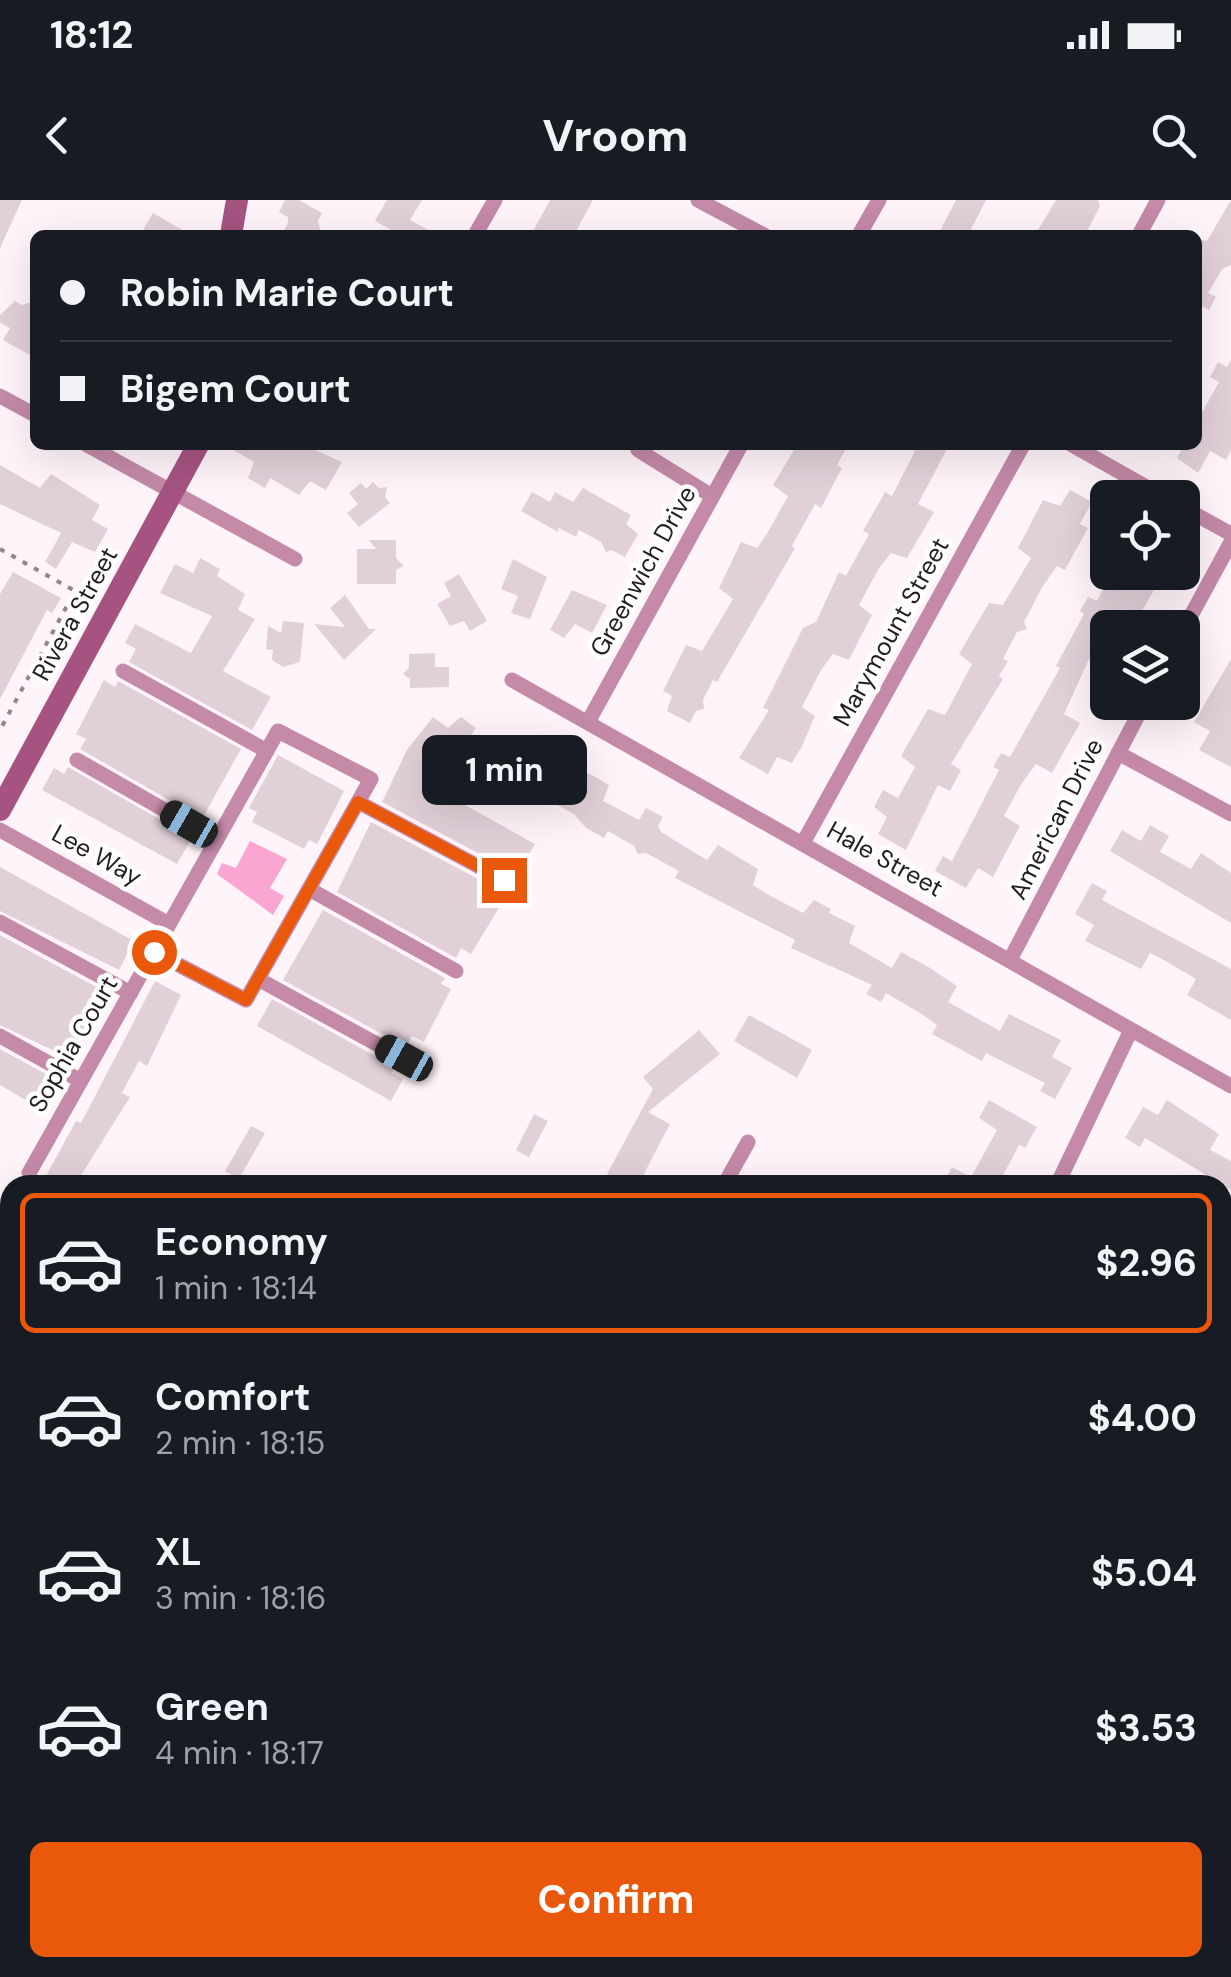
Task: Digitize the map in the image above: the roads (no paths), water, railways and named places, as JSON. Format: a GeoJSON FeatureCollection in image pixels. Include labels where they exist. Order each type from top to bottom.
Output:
{"type":"FeatureCollection","features":[{"type":"Feature","properties":{"kind":"street"},"geometry":{"type":"LineString","coordinates":[[232,230],[237,200]]}},
{"type":"Feature","properties":{"kind":"street"},"geometry":{"type":"LineString","coordinates":[[477,230],[494,200]]}},
{"type":"Feature","properties":{"kind":"street"},"geometry":{"type":"LineString","coordinates":[[698,200],[755,230]]}},
{"type":"Feature","properties":{"kind":"street"},"geometry":{"type":"LineString","coordinates":[[862,230],[879,200]]}},
{"type":"Feature","properties":{"kind":"street"},"geometry":{"type":"LineString","coordinates":[[1142,230],[1158,200]]}},
{"type":"Feature","properties":{"kind":"street"},"geometry":{"type":"LineString","coordinates":[[0,396],[30,412]]}},
{"type":"Feature","properties":{"kind":"street"},"geometry":{"type":"LineString","coordinates":[[96,450],[295,560]]}},
{"type":"Feature","properties":{"kind":"street","name":"Rivera Street"},"geometry":{"type":"LineString","coordinates":[[0,810],[195,450]]}},
{"type":"Feature","properties":{"kind":"street"},"geometry":{"type":"LineString","coordinates":[[638,450],[712,496]]}},
{"type":"Feature","properties":{"kind":"street","name":"Greenwich Drive"},"geometry":{"type":"LineString","coordinates":[[588,722],[738,450]]}},
{"type":"Feature","properties":{"kind":"street","name":"Marymount Street"},"geometry":{"type":"LineString","coordinates":[[803,842],[1021,450]]}},
{"type":"Feature","properties":{"kind":"street"},"geometry":{"type":"LineString","coordinates":[[1081,450],[1134,480]]}},
{"type":"Feature","properties":{"kind":"street"},"geometry":{"type":"LineString","coordinates":[[1200,517],[1231,534]]}},
{"type":"Feature","properties":{"kind":"street"},"geometry":{"type":"LineString","coordinates":[[1194,610],[1231,542]]}},
{"type":"Feature","properties":{"kind":"street"},"geometry":{"type":"LineString","coordinates":[[122,671],[267,751]]}},
{"type":"Feature","properties":{"kind":"street","name":"Hale Street"},"geometry":{"type":"LineString","coordinates":[[512,680],[1011,958],[1130,1032],[1231,1086]]}},
{"type":"Feature","properties":{"kind":"street","name":"American Drive"},"geometry":{"type":"LineString","coordinates":[[1011,958],[1135,720]]}},
{"type":"Feature","properties":{"kind":"street","name":"Sophia Court"},"geometry":{"type":"LineString","coordinates":[[29,1173],[278,731],[371,779],[358,802]]}},
{"type":"Feature","properties":{"kind":"street"},"geometry":{"type":"LineString","coordinates":[[1118,752],[1231,814]]}},
{"type":"Feature","properties":{"kind":"street"},"geometry":{"type":"LineString","coordinates":[[77,760],[217,840]]}},
{"type":"Feature","properties":{"kind":"street"},"geometry":{"type":"LineString","coordinates":[[154,952],[246,1000],[358,802],[504,880]]}},
{"type":"Feature","properties":{"kind":"street","name":"Lee Way"},"geometry":{"type":"LineString","coordinates":[[0,830],[170,924]]}},
{"type":"Feature","properties":{"kind":"street"},"geometry":{"type":"LineString","coordinates":[[309,889],[456,971]]}},
{"type":"Feature","properties":{"kind":"street"},"geometry":{"type":"LineString","coordinates":[[0,922],[131,993]]}},
{"type":"Feature","properties":{"kind":"street"},"geometry":{"type":"LineString","coordinates":[[258,980],[404,1058]]}},
{"type":"Feature","properties":{"kind":"street"},"geometry":{"type":"LineString","coordinates":[[1062,1175],[1130,1032]]}},
{"type":"Feature","properties":{"kind":"street"},"geometry":{"type":"LineString","coordinates":[[0,1036],[81,1081]]}},
{"type":"Feature","properties":{"kind":"street"},"geometry":{"type":"LineString","coordinates":[[730,1175],[748,1142]]}}]}
